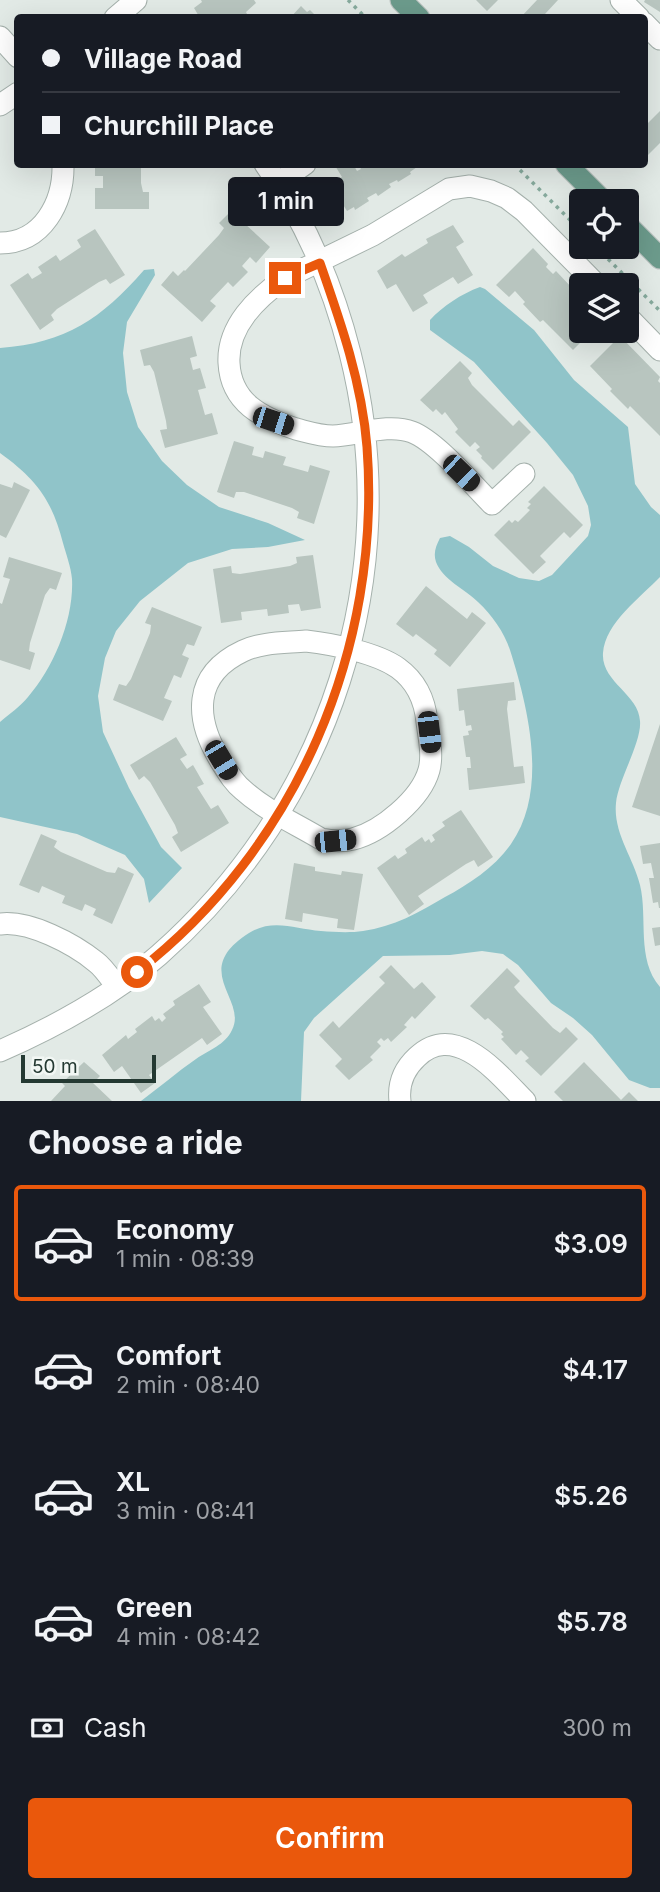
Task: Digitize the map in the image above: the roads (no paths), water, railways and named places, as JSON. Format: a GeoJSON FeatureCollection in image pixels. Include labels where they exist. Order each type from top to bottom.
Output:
{"type":"FeatureCollection","features":[{"type":"Feature","properties":{"kind":"main road"},"geometry":{"type":"LineString","coordinates":[[401,0],[415,14]]}},
{"type":"Feature","properties":{"kind":"main road"},"geometry":{"type":"LineString","coordinates":[[570,168],[591,189]]}},
{"type":"Feature","properties":{"kind":"main road"},"geometry":{"type":"LineString","coordinates":[[639,237],[660,258]]}},
{"type":"Feature","properties":{"kind":"street"},"geometry":{"type":"LineString","coordinates":[[621,0],[635,14]]}},
{"type":"Feature","properties":{"kind":"street"},"geometry":{"type":"LineString","coordinates":[[0,37],[14,53]]}},
{"type":"Feature","properties":{"kind":"street"},"geometry":{"type":"LineString","coordinates":[[0,243],[19,240],[33,233],[46,221],[56,208],[61,191],[63,168]]}},
{"type":"Feature","properties":{"kind":"street"},"geometry":{"type":"LineString","coordinates":[[0,1051],[36,1035],[117,987],[157,957],[198,919],[231,882],[279,815],[324,727],[349,650],[361,598],[369,501],[365,432],[357,382],[343,329],[320,263],[268,168]]}},
{"type":"Feature","properties":{"kind":"street"},"geometry":{"type":"LineString","coordinates":[[278,183],[299,168]]}},
{"type":"Feature","properties":{"kind":"street"},"geometry":{"type":"LineString","coordinates":[[524,474],[492,504],[421,437],[399,429],[319,436],[258,414],[243,402],[234,387],[229,371],[232,337],[240,321],[285,278],[373,235],[449,189],[470,187],[491,191],[507,198],[524,211],[585,273]]}},
{"type":"Feature","properties":{"kind":"street"},"geometry":{"type":"LineString","coordinates":[[639,329],[660,349]]}},
{"type":"Feature","properties":{"kind":"street"},"geometry":{"type":"LineString","coordinates":[[306,641],[385,660],[412,680],[426,711],[431,753],[425,781],[419,793],[407,806],[368,833],[352,840],[321,839],[279,815],[245,792],[233,780],[208,741],[202,722],[202,702],[208,684],[230,658],[257,646],[306,641]]}},
{"type":"Feature","properties":{"kind":"street"},"geometry":{"type":"LineString","coordinates":[[0,924],[22,924],[78,949],[99,964],[117,987]]}},
{"type":"Feature","properties":{"kind":"street"},"geometry":{"type":"LineString","coordinates":[[400,1101],[401,1077],[411,1062],[422,1051],[449,1046],[464,1048],[480,1056],[525,1101]]}},
{"type":"Feature","properties":{"kind":"water"},"geometry":{"type":"Polygon","coordinates":[[[154,269],[155,275],[127,322],[123,353],[127,392],[138,427],[162,461],[187,485],[219,507],[268,523],[305,540],[268,547],[232,549],[188,563],[140,601],[116,631],[105,658],[98,696],[103,732],[161,847],[182,868],[149,903],[144,879],[125,855],[77,834],[0,817],[0,722],[28,697],[54,657],[70,610],[72,579],[59,528],[48,502],[33,482],[0,453],[0,348],[44,341],[81,326],[113,302],[144,270],[154,269]]]}},
{"type":"Feature","properties":{"kind":"water"},"geometry":{"type":"Polygon","coordinates":[[[480,287],[534,330],[574,380],[628,427],[635,484],[660,515],[660,577],[617,621],[605,642],[603,653],[608,672],[634,703],[640,721],[640,730],[618,794],[616,814],[620,835],[640,885],[648,964],[660,987],[660,1088],[650,1088],[629,1080],[592,1035],[551,1003],[518,965],[503,954],[482,951],[450,955],[383,956],[314,1018],[304,1032],[301,1101],[141,1101],[229,1035],[235,1018],[221,972],[223,960],[232,947],[249,933],[275,925],[321,931],[358,932],[406,918],[481,874],[505,852],[523,822],[529,799],[532,748],[523,697],[510,650],[501,630],[488,612],[439,568],[435,550],[440,538],[450,536],[493,566],[519,578],[539,581],[552,575],[588,536],[591,525],[588,506],[573,475],[547,443],[474,362],[430,330],[430,320],[441,310],[480,287]]]}}]}
